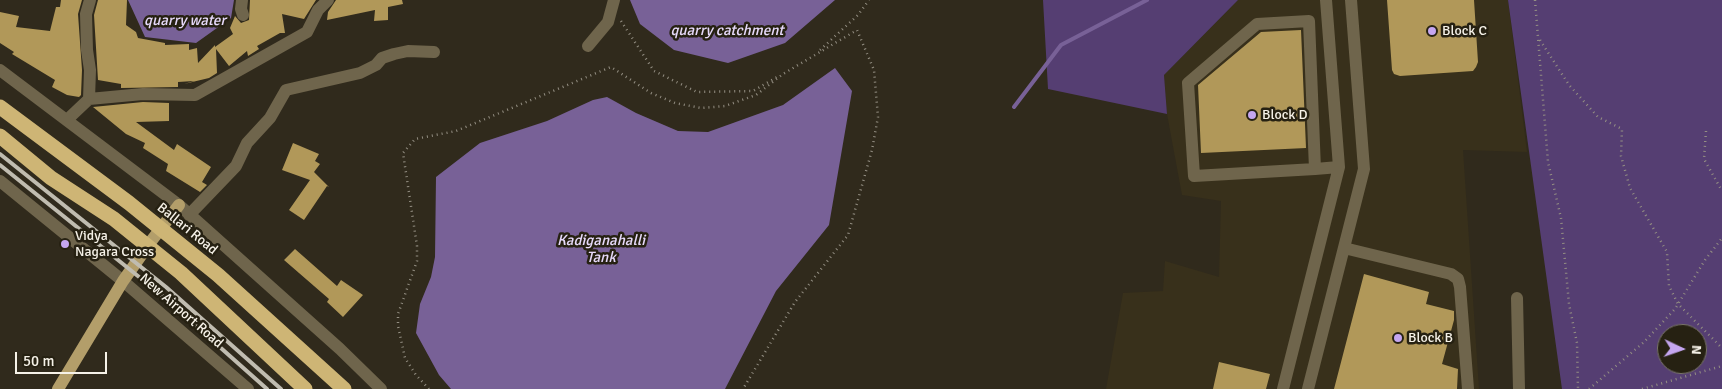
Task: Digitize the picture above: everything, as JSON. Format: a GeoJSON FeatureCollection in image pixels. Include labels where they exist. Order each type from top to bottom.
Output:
{"type":"FeatureCollection","features":[{"type":"Feature","properties":{"kind":"highway","name":"Ballari Road"},"geometry":{"type":"LineString","coordinates":[[0,107],[129,203],[218,275],[344,389]]}},
{"type":"Feature","properties":{"kind":"highway"},"geometry":{"type":"LineString","coordinates":[[0,136],[51,178],[114,219],[181,273],[305,389]]}},
{"type":"Feature","properties":{"kind":"main road"},"geometry":{"type":"LineString","coordinates":[[58,389],[123,281],[179,205]]}},
{"type":"Feature","properties":{"kind":"street"},"geometry":{"type":"LineString","coordinates":[[89,99],[90,70],[87,50],[86,14],[90,0]]}},
{"type":"Feature","properties":{"kind":"street"},"geometry":{"type":"LineString","coordinates":[[242,0],[241,9],[243,15]]}},
{"type":"Feature","properties":{"kind":"street"},"geometry":{"type":"LineString","coordinates":[[70,117],[89,99],[143,94],[195,94],[307,32],[318,10],[328,0]]}},
{"type":"Feature","properties":{"kind":"street"},"geometry":{"type":"LineString","coordinates":[[1283,389],[1339,167],[1326,0]]}},
{"type":"Feature","properties":{"kind":"street"},"geometry":{"type":"LineString","coordinates":[[1308,389],[1364,169],[1351,0]]}},
{"type":"Feature","properties":{"kind":"street"},"geometry":{"type":"LineString","coordinates":[[588,46],[608,22],[614,5]]}},
{"type":"Feature","properties":{"kind":"street"},"geometry":{"type":"LineString","coordinates":[[1315,169],[1309,21],[1257,24],[1188,83],[1194,176],[1315,169],[1339,167]]}},
{"type":"Feature","properties":{"kind":"street"},"geometry":{"type":"LineString","coordinates":[[189,214],[236,166],[247,143],[270,118],[286,90],[360,73],[376,65],[382,58],[394,54],[408,51],[434,52]]}},
{"type":"Feature","properties":{"kind":"street"},"geometry":{"type":"LineString","coordinates":[[0,70],[179,205],[381,389]]}},
{"type":"Feature","properties":{"kind":"street","name":"New Airport Road"},"geometry":{"type":"LineString","coordinates":[[0,181],[123,281],[248,389]]}},
{"type":"Feature","properties":{"kind":"street"},"geometry":{"type":"LineString","coordinates":[[1344,248],[1451,274],[1458,279],[1468,389]]}},
{"type":"Feature","properties":{"kind":"street"},"geometry":{"type":"LineString","coordinates":[[1517,298],[1519,389]]}},
{"type":"Feature","properties":{"kind":"path"},"geometry":{"type":"LineString","coordinates":[[429,389],[416,375],[405,358],[398,326],[398,314],[417,261],[417,246],[404,153],[415,139],[456,131],[611,67],[663,98],[688,106],[708,108],[725,106],[746,100],[766,89],[783,74],[817,53],[842,30],[869,0]]}},
{"type":"Feature","properties":{"kind":"path"},"geometry":{"type":"LineString","coordinates":[[1536,0],[1548,162],[1561,218],[1569,304],[1577,343],[1578,389]]}},
{"type":"Feature","properties":{"kind":"path"},"geometry":{"type":"LineString","coordinates":[[614,5],[654,71],[697,92],[754,91],[857,30],[874,70],[878,99],[877,125],[848,236],[794,302],[743,389]]}},
{"type":"Feature","properties":{"kind":"path"},"geometry":{"type":"LineString","coordinates":[[1539,39],[1569,85],[1598,117],[1622,129],[1621,156],[1630,188],[1667,252],[1669,286],[1678,304],[1722,348]]}},
{"type":"Feature","properties":{"kind":"path"},"geometry":{"type":"LineString","coordinates":[[1706,132],[1704,159],[1722,192]]}},
{"type":"Feature","properties":{"kind":"path"},"geometry":{"type":"LineString","coordinates":[[1589,389],[1644,342],[1678,304],[1705,260],[1722,238]]}},
{"type":"Feature","properties":{"kind":"path"},"geometry":{"type":"LineString","coordinates":[[1642,389],[1722,366]]}},
{"type":"Feature","properties":{"kind":"shaded area"},"geometry":{"type":"Polygon","coordinates":[[[1043,0],[1238,0],[1164,75],[1167,114],[1048,89],[1043,0]]]}},
{"type":"Feature","properties":{"kind":"shaded area"},"geometry":{"type":"Polygon","coordinates":[[[1238,0],[1508,0],[1527,152],[1463,150],[1479,389],[1106,389],[1123,293],[1163,291],[1165,261],[1219,277],[1221,201],[1182,195],[1167,114],[1164,75],[1238,0]]]}},
{"type":"Feature","properties":{"kind":"shaded area"},"geometry":{"type":"Polygon","coordinates":[[[1508,0],[1722,0],[1722,389],[1562,389],[1508,0]]]}},
{"type":"Feature","properties":{"kind":"water","name":"quarry water"},"geometry":{"type":"Polygon","coordinates":[[[128,0],[234,0],[231,18],[196,43],[145,37],[128,0]]]}},
{"type":"Feature","properties":{"kind":"water","name":"quarry catchment"},"geometry":{"type":"Polygon","coordinates":[[[630,0],[835,0],[785,43],[728,63],[674,50],[640,24],[630,0]]]}},
{"type":"Feature","properties":{"kind":"water","name":"Kadiganahalli Tank"},"geometry":{"type":"Polygon","coordinates":[[[835,68],[852,91],[829,225],[776,291],[725,389],[451,389],[439,375],[416,333],[420,304],[431,277],[435,257],[436,177],[480,143],[547,121],[593,100],[607,97],[636,113],[678,131],[708,132],[783,105],[835,68]]]}},
{"type":"Feature","properties":{"kind":"building"},"geometry":{"type":"Polygon","coordinates":[[[61,0],[82,0],[78,14],[82,70],[81,95],[79,97],[67,95],[52,87],[55,80],[12,54],[14,52],[0,43],[0,12],[19,16],[16,27],[50,31],[56,7],[60,7],[61,0]]]}},
{"type":"Feature","properties":{"kind":"building"},"geometry":{"type":"Polygon","coordinates":[[[98,0],[127,0],[126,25],[136,32],[138,38],[165,43],[165,45],[189,44],[189,50],[197,48],[198,63],[215,45],[215,47],[233,34],[230,28],[235,16],[241,23],[249,20],[250,0],[316,0],[304,19],[282,14],[285,33],[280,33],[257,46],[259,49],[248,56],[247,51],[229,66],[216,49],[217,73],[209,78],[184,84],[194,81],[178,82],[178,87],[121,88],[121,84],[98,80],[94,15],[98,0]]]}},
{"type":"Feature","properties":{"kind":"building"},"geometry":{"type":"Polygon","coordinates":[[[336,0],[402,0],[403,4],[388,7],[388,20],[374,21],[375,10],[327,20],[328,12],[336,0]]]}},
{"type":"Feature","properties":{"kind":"building","name":"Block C"},"geometry":{"type":"Polygon","coordinates":[[[1387,0],[1474,0],[1478,62],[1473,71],[1400,76],[1394,74],[1392,70],[1387,0]]]}},
{"type":"Feature","properties":{"kind":"building","name":"Block D"},"geometry":{"type":"Polygon","coordinates":[[[1301,30],[1306,148],[1201,153],[1198,85],[1261,32],[1301,30]]]}},
{"type":"Feature","properties":{"kind":"building"},"geometry":{"type":"Polygon","coordinates":[[[143,102],[169,103],[169,121],[136,122],[174,150],[177,144],[211,167],[202,182],[207,185],[200,192],[166,171],[168,164],[143,148],[145,143],[126,134],[93,107],[143,102]]]}},
{"type":"Feature","properties":{"kind":"building"},"geometry":{"type":"Polygon","coordinates":[[[293,143],[319,154],[315,161],[320,164],[314,172],[329,187],[327,186],[304,220],[289,210],[310,180],[282,170],[293,143]]]}},
{"type":"Feature","properties":{"kind":"building"},"geometry":{"type":"Polygon","coordinates":[[[295,249],[337,286],[341,280],[363,295],[343,317],[327,302],[329,299],[284,260],[295,249]]]}},
{"type":"Feature","properties":{"kind":"building","name":"Block B"},"geometry":{"type":"Polygon","coordinates":[[[1364,274],[1429,292],[1426,304],[1454,311],[1454,320],[1442,364],[1458,369],[1457,389],[1334,389],[1364,274]]]}},
{"type":"Feature","properties":{"kind":"building"},"geometry":{"type":"Polygon","coordinates":[[[1219,362],[1270,374],[1266,389],[1213,389],[1219,362]]]}},
{"type":"Feature","properties":{"kind":"waterway"},"geometry":{"type":"LineString","coordinates":[[1014,107],[1061,45],[1147,0]]}},
{"type":"Feature","properties":{"kind":"railway"},"geometry":{"type":"LineString","coordinates":[[0,154],[166,287],[281,389]]}},
{"type":"Feature","properties":{"kind":"railway"},"geometry":{"type":"LineString","coordinates":[[0,165],[159,293],[267,389]]}},
{"type":"Feature","properties":{"kind":"place","name":"Block C"},"geometry":{"type":"Point","coordinates":[1432,31]}},
{"type":"Feature","properties":{"kind":"place","name":"Block D"},"geometry":{"type":"Point","coordinates":[1252,115]}},
{"type":"Feature","properties":{"kind":"place","name":"Vidya Nagara Cross"},"geometry":{"type":"Point","coordinates":[65,244]}},
{"type":"Feature","properties":{"kind":"place","name":"Block B"},"geometry":{"type":"Point","coordinates":[1398,338]}}]}
